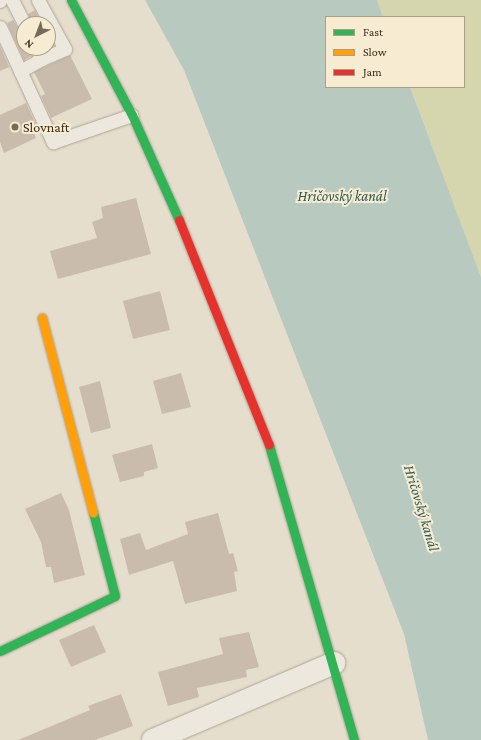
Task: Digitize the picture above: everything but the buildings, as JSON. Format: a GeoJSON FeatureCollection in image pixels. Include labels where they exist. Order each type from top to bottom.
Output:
{"type":"FeatureCollection","features":[{"type":"Feature","properties":{"kind":"main road"},"geometry":{"type":"LineString","coordinates":[[71,0],[132,114],[210,292],[276,462],[334,663],[354,740]]}},
{"type":"Feature","properties":{"kind":"main road"},"geometry":{"type":"LineString","coordinates":[[0,651],[115,596],[42,318]]}},
{"type":"Feature","properties":{"kind":"street"},"geometry":{"type":"LineString","coordinates":[[153,740],[334,663]]}},
{"type":"Feature","properties":{"kind":"lane"},"geometry":{"type":"LineString","coordinates":[[12,0],[20,16]]}},
{"type":"Feature","properties":{"kind":"lane"},"geometry":{"type":"LineString","coordinates":[[38,0],[47,16]]}},
{"type":"Feature","properties":{"kind":"lane"},"geometry":{"type":"LineString","coordinates":[[0,27],[53,142],[132,114]]}},
{"type":"Feature","properties":{"kind":"lane"},"geometry":{"type":"LineString","coordinates":[[56,33],[65,49],[56,51]]}},
{"type":"Feature","properties":{"kind":"lane"},"geometry":{"type":"LineString","coordinates":[[20,70],[37,56]]}},
{"type":"Feature","properties":{"kind":"green space"},"geometry":{"type":"Polygon","coordinates":[[[377,0],[481,0],[481,277],[410,88],[465,88],[465,16],[383,16],[377,0]]]}},
{"type":"Feature","properties":{"kind":"water","name":"Hričovský kanál"},"geometry":{"type":"Polygon","coordinates":[[[145,0],[377,0],[383,16],[325,16],[325,88],[410,88],[481,277],[481,740],[428,740],[404,634],[184,70],[145,0]]]}},
{"type":"Feature","properties":{"kind":"traffic: fast"},"geometry":{"type":"LineString","coordinates":[[71,0],[132,115],[179,220]]}},
{"type":"Feature","properties":{"kind":"traffic: fast"},"geometry":{"type":"LineString","coordinates":[[269,445],[354,740]]}},
{"type":"Feature","properties":{"kind":"traffic: fast"},"geometry":{"type":"LineString","coordinates":[[0,651],[115,596],[93,512]]}},
{"type":"Feature","properties":{"kind":"traffic: slow"},"geometry":{"type":"LineString","coordinates":[[42,318],[93,512]]}},
{"type":"Feature","properties":{"kind":"traffic: jam"},"geometry":{"type":"LineString","coordinates":[[179,220],[269,445]]}},
{"type":"Feature","properties":{"kind":"place","name":"Slovnaft"},"geometry":{"type":"Point","coordinates":[15,127]}}]}
